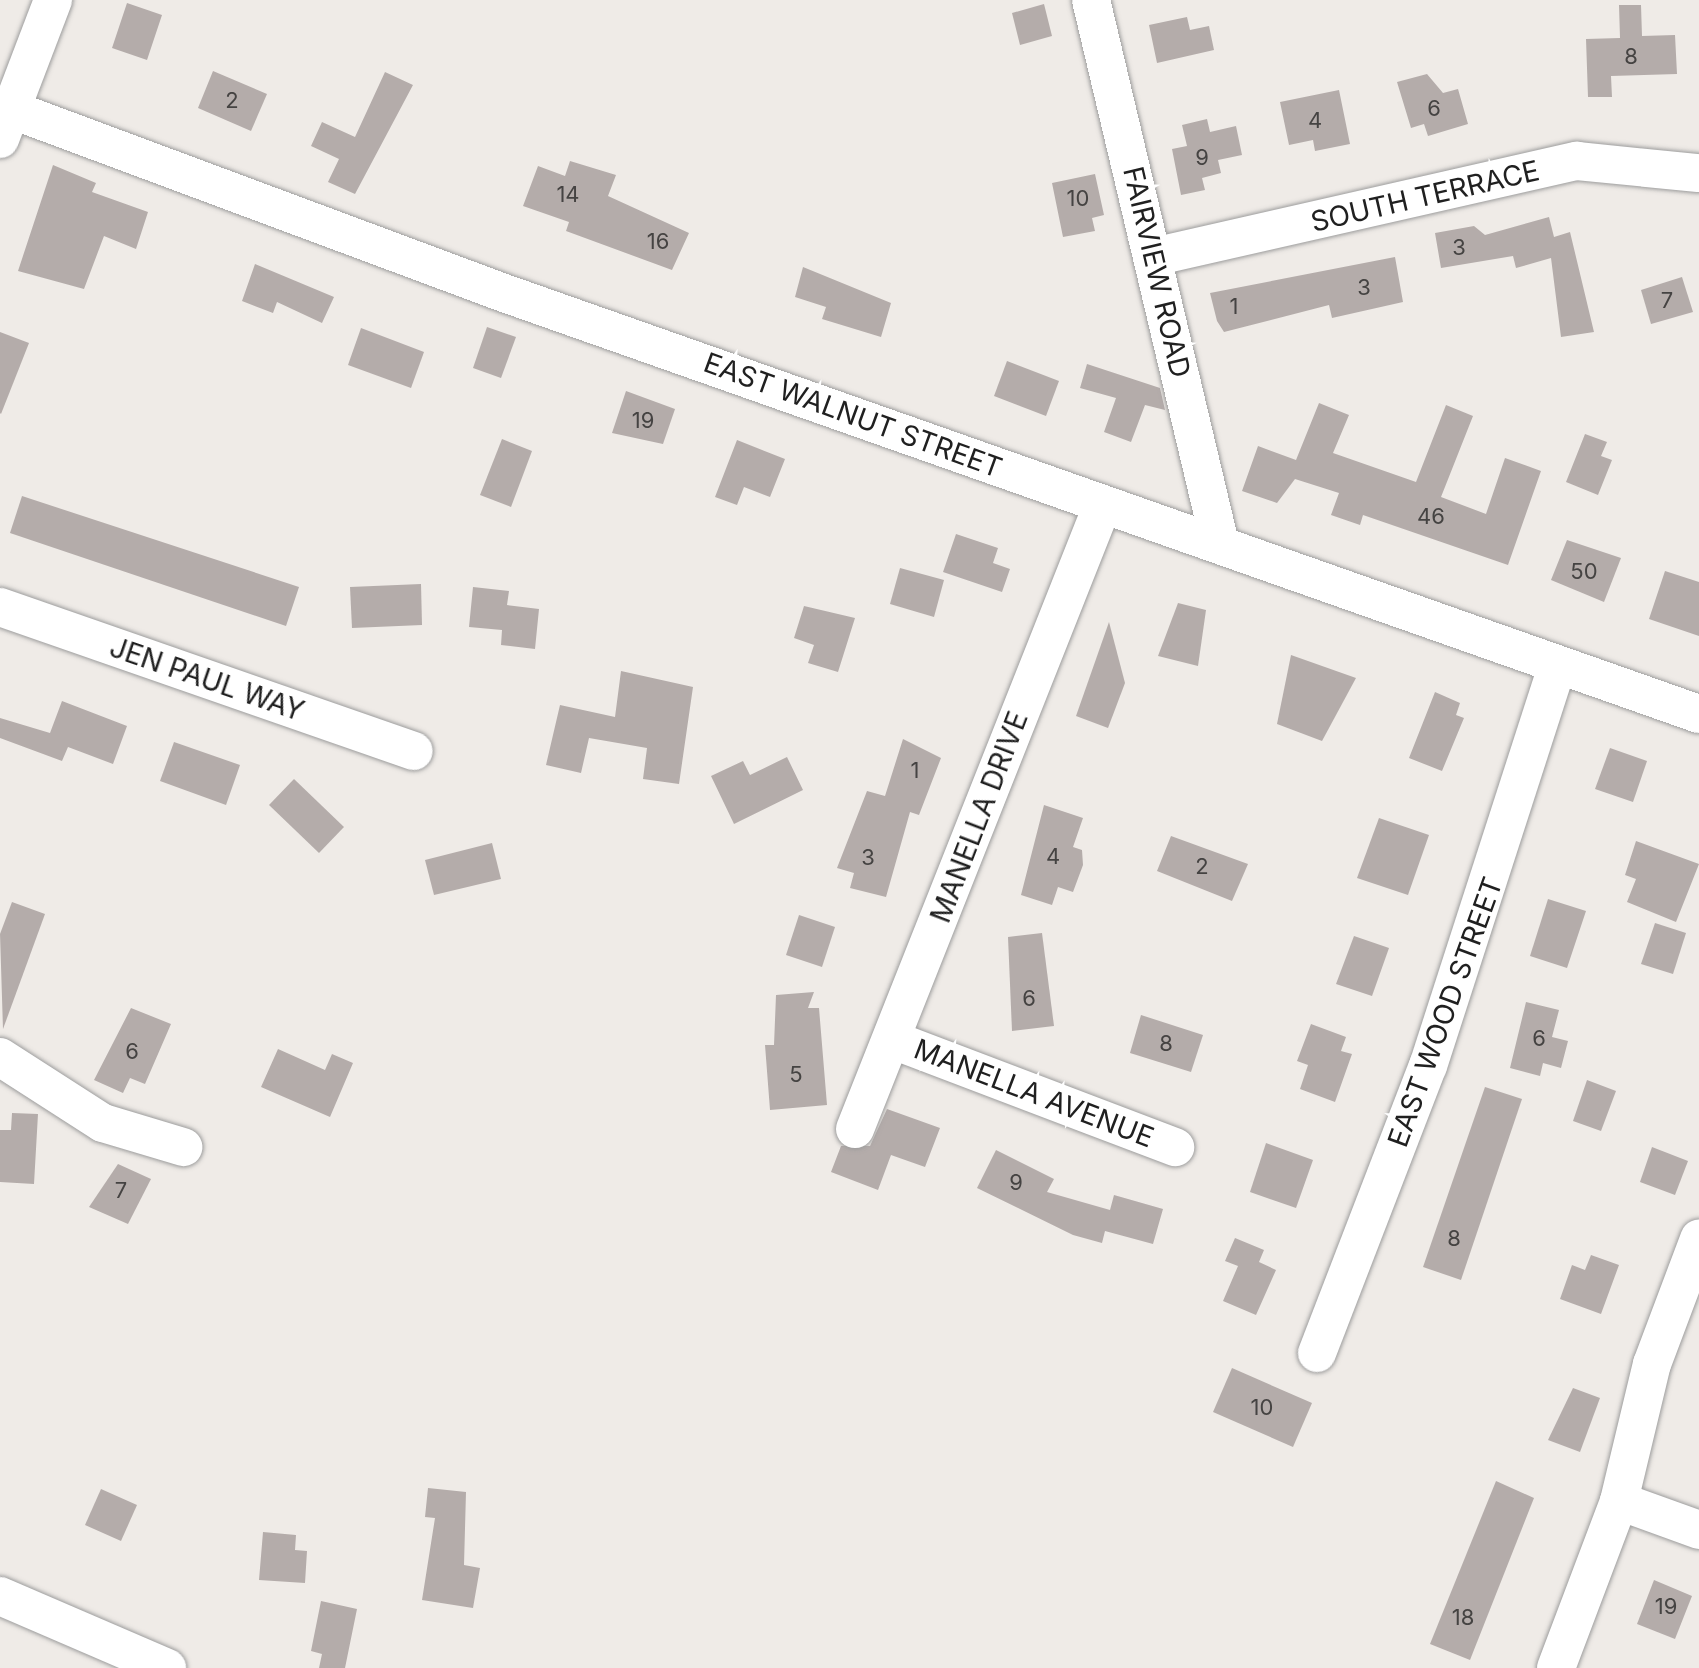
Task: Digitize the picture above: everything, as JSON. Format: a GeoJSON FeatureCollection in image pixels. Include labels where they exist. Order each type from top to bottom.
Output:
{"type":"FeatureCollection","features":[{"type":"Feature","properties":{"kind":"street"},"geometry":{"type":"LineString","coordinates":[[5,124],[52,0]]}},
{"type":"Feature","properties":{"kind":"street","name":"FAIRVIEW ROAD"},"geometry":{"type":"LineString","coordinates":[[1092,0],[1220,544]]}},
{"type":"Feature","properties":{"kind":"street","name":"EAST WALNUT STREET"},"geometry":{"type":"LineString","coordinates":[[5,124],[1699,714]]}},
{"type":"Feature","properties":{"kind":"street","name":"SOUTH TERRACE"},"geometry":{"type":"LineString","coordinates":[[1153,257],[1576,161],[1698,173]]}},
{"type":"Feature","properties":{"kind":"street","name":"MANELLA DRIVE"},"geometry":{"type":"LineString","coordinates":[[855,1129],[894,1040],[1102,504]]}},
{"type":"Feature","properties":{"kind":"street","name":"JEN PAUL WAY"},"geometry":{"type":"LineString","coordinates":[[0,606],[414,751]]}},
{"type":"Feature","properties":{"kind":"street","name":"EAST WOOD STREET"},"geometry":{"type":"LineString","coordinates":[[1316,1353],[1434,1049],[1557,666]]}},
{"type":"Feature","properties":{"kind":"street","name":"MANELLA AVENUE"},"geometry":{"type":"LineString","coordinates":[[894,1040],[1175,1147]]}},
{"type":"Feature","properties":{"kind":"street"},"geometry":{"type":"LineString","coordinates":[[0,1056],[103,1124],[184,1147]]}},
{"type":"Feature","properties":{"kind":"street"},"geometry":{"type":"LineString","coordinates":[[1556,1668],[1619,1501],[1652,1364],[1699,1239]]}},
{"type":"Feature","properties":{"kind":"street"},"geometry":{"type":"LineString","coordinates":[[1619,1501],[1699,1530]]}},
{"type":"Feature","properties":{"kind":"street"},"geometry":{"type":"LineString","coordinates":[[0,1596],[167,1668]]}},
{"type":"Feature","properties":{"kind":"building"},"geometry":{"type":"Polygon","coordinates":[[[127,3],[162,15],[147,60],[112,48],[127,3]]]}},
{"type":"Feature","properties":{"kind":"building"},"geometry":{"type":"Polygon","coordinates":[[[1044,4],[1052,36],[1020,45],[1012,13],[1044,4]]]}},
{"type":"Feature","properties":{"kind":"building"},"geometry":{"type":"Polygon","coordinates":[[[1619,5],[1641,5],[1642,36],[1675,35],[1677,74],[1611,76],[1612,97],[1588,97],[1586,39],[1620,38],[1619,5]]]}},
{"type":"Feature","properties":{"kind":"building"},"geometry":{"type":"Polygon","coordinates":[[[1187,17],[1190,30],[1209,26],[1214,50],[1157,63],[1149,25],[1187,17]]]}},
{"type":"Feature","properties":{"kind":"building"},"geometry":{"type":"Polygon","coordinates":[[[213,71],[267,94],[251,131],[198,108],[213,71]]]}},
{"type":"Feature","properties":{"kind":"building"},"geometry":{"type":"Polygon","coordinates":[[[385,72],[413,85],[355,194],[328,182],[339,159],[311,146],[322,122],[355,137],[385,72]]]}},
{"type":"Feature","properties":{"kind":"building"},"geometry":{"type":"Polygon","coordinates":[[[1427,74],[1443,93],[1458,89],[1468,124],[1428,136],[1424,124],[1411,128],[1397,82],[1427,74]]]}},
{"type":"Feature","properties":{"kind":"building"},"geometry":{"type":"Polygon","coordinates":[[[1339,90],[1350,144],[1315,151],[1313,140],[1289,145],[1280,102],[1339,90]]]}},
{"type":"Feature","properties":{"kind":"building"},"geometry":{"type":"Polygon","coordinates":[[[1207,119],[1210,132],[1236,126],[1242,155],[1218,160],[1221,173],[1202,178],[1205,190],[1181,195],[1172,149],[1187,146],[1182,125],[1207,119]]]}},
{"type":"Feature","properties":{"kind":"building"},"geometry":{"type":"Polygon","coordinates":[[[570,161],[616,175],[608,196],[689,233],[672,270],[566,231],[569,222],[523,206],[538,166],[565,176],[570,161]]]}},
{"type":"Feature","properties":{"kind":"building"},"geometry":{"type":"Polygon","coordinates":[[[53,165],[96,183],[92,192],[148,212],[136,249],[104,236],[84,289],[18,271],[53,165]]]}},
{"type":"Feature","properties":{"kind":"building"},"geometry":{"type":"Polygon","coordinates":[[[1095,174],[1104,215],[1092,218],[1095,231],[1063,237],[1052,183],[1095,174]]]}},
{"type":"Feature","properties":{"kind":"building"},"geometry":{"type":"Polygon","coordinates":[[[1549,217],[1554,237],[1570,232],[1594,332],[1561,337],[1551,258],[1516,268],[1513,256],[1441,268],[1435,233],[1474,226],[1485,235],[1549,217]]]}},
{"type":"Feature","properties":{"kind":"building"},"geometry":{"type":"Polygon","coordinates":[[[1395,257],[1403,302],[1332,318],[1329,305],[1224,332],[1217,321],[1210,293],[1395,257]]]}},
{"type":"Feature","properties":{"kind":"building"},"geometry":{"type":"Polygon","coordinates":[[[255,264],[334,297],[322,323],[277,302],[273,313],[242,301],[255,264]]]}},
{"type":"Feature","properties":{"kind":"building"},"geometry":{"type":"Polygon","coordinates":[[[803,267],[891,303],[881,337],[822,319],[826,307],[795,297],[803,267]]]}},
{"type":"Feature","properties":{"kind":"building"},"geometry":{"type":"Polygon","coordinates":[[[1682,277],[1693,312],[1651,324],[1641,290],[1682,277]]]}},
{"type":"Feature","properties":{"kind":"building"},"geometry":{"type":"Polygon","coordinates":[[[487,327],[516,337],[501,378],[473,368],[487,327]]]}},
{"type":"Feature","properties":{"kind":"building"},"geometry":{"type":"Polygon","coordinates":[[[361,328],[424,352],[411,388],[348,365],[361,328]]]}},
{"type":"Feature","properties":{"kind":"building"},"geometry":{"type":"Polygon","coordinates":[[[0,332],[29,343],[1,414],[0,413],[0,332]]]}},
{"type":"Feature","properties":{"kind":"building"},"geometry":{"type":"Polygon","coordinates":[[[1007,361],[1059,381],[1046,416],[994,396],[1007,361]]]}},
{"type":"Feature","properties":{"kind":"building"},"geometry":{"type":"Polygon","coordinates":[[[1087,364],[1160,388],[1165,410],[1145,405],[1131,442],[1104,432],[1116,398],[1080,388],[1087,364]]]}},
{"type":"Feature","properties":{"kind":"building"},"geometry":{"type":"Polygon","coordinates":[[[626,391],[675,409],[663,444],[612,433],[626,391]]]}},
{"type":"Feature","properties":{"kind":"building"},"geometry":{"type":"Polygon","coordinates":[[[1319,403],[1349,415],[1333,453],[1416,482],[1446,405],[1473,416],[1441,497],[1486,514],[1505,458],[1541,471],[1508,565],[1363,515],[1360,525],[1331,515],[1339,493],[1295,479],[1277,503],[1242,491],[1258,446],[1296,460],[1319,403]]]}},
{"type":"Feature","properties":{"kind":"building"},"geometry":{"type":"Polygon","coordinates":[[[1585,434],[1607,442],[1601,456],[1612,460],[1598,495],[1566,482],[1585,434]]]}},
{"type":"Feature","properties":{"kind":"building"},"geometry":{"type":"Polygon","coordinates":[[[502,439],[532,451],[511,507],[480,495],[502,439]]]}},
{"type":"Feature","properties":{"kind":"building"},"geometry":{"type":"Polygon","coordinates":[[[737,440],[785,459],[770,497],[744,487],[737,505],[715,497],[737,440]]]}},
{"type":"Feature","properties":{"kind":"building"},"geometry":{"type":"Polygon","coordinates":[[[22,496],[299,587],[286,626],[10,533],[22,496]]]}},
{"type":"Feature","properties":{"kind":"building"},"geometry":{"type":"Polygon","coordinates":[[[956,534],[998,548],[993,563],[1010,569],[1002,592],[943,572],[956,534]]]}},
{"type":"Feature","properties":{"kind":"building"},"geometry":{"type":"Polygon","coordinates":[[[1567,540],[1621,558],[1604,602],[1551,580],[1567,540]]]}},
{"type":"Feature","properties":{"kind":"building"},"geometry":{"type":"Polygon","coordinates":[[[900,568],[944,580],[934,617],[890,604],[900,568]]]}},
{"type":"Feature","properties":{"kind":"building"},"geometry":{"type":"Polygon","coordinates":[[[1665,571],[1699,582],[1699,636],[1649,619],[1665,571]]]}},
{"type":"Feature","properties":{"kind":"building"},"geometry":{"type":"Polygon","coordinates":[[[421,584],[422,625],[352,628],[350,587],[421,584]]]}},
{"type":"Feature","properties":{"kind":"building"},"geometry":{"type":"Polygon","coordinates":[[[473,587],[509,591],[507,605],[539,609],[535,649],[501,645],[502,630],[469,627],[473,587]]]}},
{"type":"Feature","properties":{"kind":"building"},"geometry":{"type":"Polygon","coordinates":[[[1178,603],[1206,610],[1198,666],[1158,656],[1178,603]]]}},
{"type":"Feature","properties":{"kind":"building"},"geometry":{"type":"Polygon","coordinates":[[[804,606],[855,618],[838,672],[808,663],[814,645],[794,638],[804,606]]]}},
{"type":"Feature","properties":{"kind":"building"},"geometry":{"type":"Polygon","coordinates":[[[1109,622],[1125,683],[1108,728],[1076,716],[1109,622]]]}},
{"type":"Feature","properties":{"kind":"building"},"geometry":{"type":"Polygon","coordinates":[[[1291,655],[1356,678],[1322,741],[1277,724],[1291,655]]]}},
{"type":"Feature","properties":{"kind":"building"},"geometry":{"type":"Polygon","coordinates":[[[621,671],[693,687],[679,784],[643,779],[647,748],[589,738],[581,773],[546,765],[560,705],[615,717],[621,671]]]}},
{"type":"Feature","properties":{"kind":"building"},"geometry":{"type":"Polygon","coordinates":[[[1435,692],[1460,703],[1456,715],[1464,718],[1442,771],[1409,758],[1435,692]]]}},
{"type":"Feature","properties":{"kind":"building"},"geometry":{"type":"Polygon","coordinates":[[[62,701],[127,726],[113,764],[68,747],[62,761],[0,738],[0,718],[50,733],[62,701]]]}},
{"type":"Feature","properties":{"kind":"building"},"geometry":{"type":"Polygon","coordinates":[[[903,739],[941,758],[919,815],[910,812],[886,897],[850,888],[854,873],[837,868],[867,791],[885,796],[903,739]]]}},
{"type":"Feature","properties":{"kind":"building"},"geometry":{"type":"Polygon","coordinates":[[[174,742],[240,765],[226,805],[160,781],[174,742]]]}},
{"type":"Feature","properties":{"kind":"building"},"geometry":{"type":"Polygon","coordinates":[[[1610,748],[1647,761],[1633,802],[1595,789],[1610,748]]]}},
{"type":"Feature","properties":{"kind":"building"},"geometry":{"type":"Polygon","coordinates":[[[787,757],[803,790],[734,824],[711,776],[743,761],[750,775],[787,757]]]}},
{"type":"Feature","properties":{"kind":"building"},"geometry":{"type":"Polygon","coordinates":[[[294,779],[344,827],[319,853],[269,805],[294,779]]]}},
{"type":"Feature","properties":{"kind":"building"},"geometry":{"type":"Polygon","coordinates":[[[1044,805],[1083,818],[1073,847],[1082,850],[1083,865],[1073,892],[1058,887],[1052,905],[1021,895],[1044,805]]]}},
{"type":"Feature","properties":{"kind":"building"},"geometry":{"type":"Polygon","coordinates":[[[1379,818],[1429,835],[1408,895],[1357,878],[1379,818]]]}},
{"type":"Feature","properties":{"kind":"building"},"geometry":{"type":"Polygon","coordinates":[[[1171,836],[1248,864],[1232,901],[1157,871],[1171,836]]]}},
{"type":"Feature","properties":{"kind":"building"},"geometry":{"type":"Polygon","coordinates":[[[1636,841],[1699,864],[1676,922],[1627,902],[1636,879],[1625,875],[1636,841]]]}},
{"type":"Feature","properties":{"kind":"building"},"geometry":{"type":"Polygon","coordinates":[[[492,843],[501,879],[434,895],[425,860],[492,843]]]}},
{"type":"Feature","properties":{"kind":"building"},"geometry":{"type":"Polygon","coordinates":[[[1548,899],[1586,911],[1567,968],[1530,956],[1548,899]]]}},
{"type":"Feature","properties":{"kind":"building"},"geometry":{"type":"Polygon","coordinates":[[[12,902],[45,914],[3,1029],[0,934],[12,902]]]}},
{"type":"Feature","properties":{"kind":"building"},"geometry":{"type":"Polygon","coordinates":[[[799,915],[835,927],[822,967],[786,955],[799,915]]]}},
{"type":"Feature","properties":{"kind":"building"},"geometry":{"type":"Polygon","coordinates":[[[1655,923],[1686,933],[1673,974],[1641,964],[1655,923]]]}},
{"type":"Feature","properties":{"kind":"building"},"geometry":{"type":"Polygon","coordinates":[[[1042,933],[1054,1026],[1012,1031],[1008,937],[1042,933]]]}},
{"type":"Feature","properties":{"kind":"building"},"geometry":{"type":"Polygon","coordinates":[[[1354,936],[1389,948],[1372,996],[1336,984],[1354,936]]]}},
{"type":"Feature","properties":{"kind":"building"},"geometry":{"type":"Polygon","coordinates":[[[814,992],[808,1008],[819,1008],[827,1105],[770,1110],[765,1045],[774,1045],[776,995],[814,992]]]}},
{"type":"Feature","properties":{"kind":"building"},"geometry":{"type":"Polygon","coordinates":[[[1526,1002],[1559,1010],[1552,1037],[1568,1041],[1561,1068],[1543,1063],[1540,1076],[1510,1068],[1526,1002]]]}},
{"type":"Feature","properties":{"kind":"building"},"geometry":{"type":"Polygon","coordinates":[[[131,1008],[171,1024],[145,1084],[130,1078],[123,1093],[94,1080],[131,1008]]]}},
{"type":"Feature","properties":{"kind":"building"},"geometry":{"type":"Polygon","coordinates":[[[1141,1015],[1203,1035],[1191,1072],[1130,1053],[1141,1015]]]}},
{"type":"Feature","properties":{"kind":"building"},"geometry":{"type":"Polygon","coordinates":[[[1311,1024],[1346,1037],[1341,1051],[1352,1054],[1335,1102],[1300,1089],[1308,1065],[1297,1061],[1311,1024]]]}},
{"type":"Feature","properties":{"kind":"building"},"geometry":{"type":"Polygon","coordinates":[[[278,1049],[325,1070],[332,1054],[353,1063],[330,1117],[261,1087],[278,1049]]]}},
{"type":"Feature","properties":{"kind":"building"},"geometry":{"type":"Polygon","coordinates":[[[1587,1080],[1616,1091],[1601,1131],[1573,1121],[1587,1080]]]}},
{"type":"Feature","properties":{"kind":"building"},"geometry":{"type":"Polygon","coordinates":[[[1485,1087],[1522,1099],[1461,1280],[1423,1267],[1485,1087]]]}},
{"type":"Feature","properties":{"kind":"building"},"geometry":{"type":"Polygon","coordinates":[[[887,1109],[940,1128],[925,1167],[891,1155],[878,1190],[831,1172],[841,1146],[870,1146],[887,1109]]]}},
{"type":"Feature","properties":{"kind":"building"},"geometry":{"type":"Polygon","coordinates":[[[12,1113],[38,1114],[34,1184],[0,1182],[0,1130],[11,1130],[12,1113]]]}},
{"type":"Feature","properties":{"kind":"building"},"geometry":{"type":"Polygon","coordinates":[[[1266,1143],[1313,1160],[1296,1208],[1250,1192],[1266,1143]]]}},
{"type":"Feature","properties":{"kind":"building"},"geometry":{"type":"Polygon","coordinates":[[[1652,1147],[1688,1161],[1675,1195],[1640,1182],[1652,1147]]]}},
{"type":"Feature","properties":{"kind":"building"},"geometry":{"type":"Polygon","coordinates":[[[996,1150],[1054,1179],[1047,1192],[1110,1210],[1114,1195],[1163,1209],[1153,1244],[1105,1231],[1102,1243],[1073,1235],[977,1188],[996,1150]]]}},
{"type":"Feature","properties":{"kind":"building"},"geometry":{"type":"Polygon","coordinates":[[[118,1164],[151,1179],[128,1224],[89,1207],[118,1164]]]}},
{"type":"Feature","properties":{"kind":"building"},"geometry":{"type":"Polygon","coordinates":[[[1235,1238],[1264,1250],[1259,1262],[1276,1270],[1256,1315],[1223,1301],[1238,1266],[1225,1261],[1235,1238]]]}},
{"type":"Feature","properties":{"kind":"building"},"geometry":{"type":"Polygon","coordinates":[[[1591,1255],[1619,1265],[1601,1314],[1560,1299],[1572,1265],[1585,1270],[1591,1255]]]}},
{"type":"Feature","properties":{"kind":"building"},"geometry":{"type":"Polygon","coordinates":[[[1232,1368],[1312,1403],[1293,1447],[1213,1412],[1232,1368]]]}},
{"type":"Feature","properties":{"kind":"building"},"geometry":{"type":"Polygon","coordinates":[[[1573,1388],[1600,1398],[1580,1452],[1548,1440],[1573,1388]]]}},
{"type":"Feature","properties":{"kind":"building"},"geometry":{"type":"Polygon","coordinates":[[[1496,1481],[1534,1498],[1470,1660],[1430,1644],[1496,1481]]]}},
{"type":"Feature","properties":{"kind":"building"},"geometry":{"type":"Polygon","coordinates":[[[428,1488],[466,1492],[464,1565],[480,1568],[473,1608],[422,1600],[435,1518],[425,1517],[428,1488]]]}},
{"type":"Feature","properties":{"kind":"building"},"geometry":{"type":"Polygon","coordinates":[[[101,1489],[137,1505],[121,1541],[85,1525],[101,1489]]]}},
{"type":"Feature","properties":{"kind":"building"},"geometry":{"type":"Polygon","coordinates":[[[263,1532],[296,1535],[295,1550],[307,1551],[305,1583],[259,1580],[263,1532]]]}},
{"type":"Feature","properties":{"kind":"building"},"geometry":{"type":"Polygon","coordinates":[[[1654,1580],[1692,1596],[1675,1639],[1637,1624],[1654,1580]]]}},
{"type":"Feature","properties":{"kind":"building"},"geometry":{"type":"Polygon","coordinates":[[[321,1601],[357,1609],[345,1668],[319,1668],[322,1654],[311,1651],[321,1601]]]}}]}
